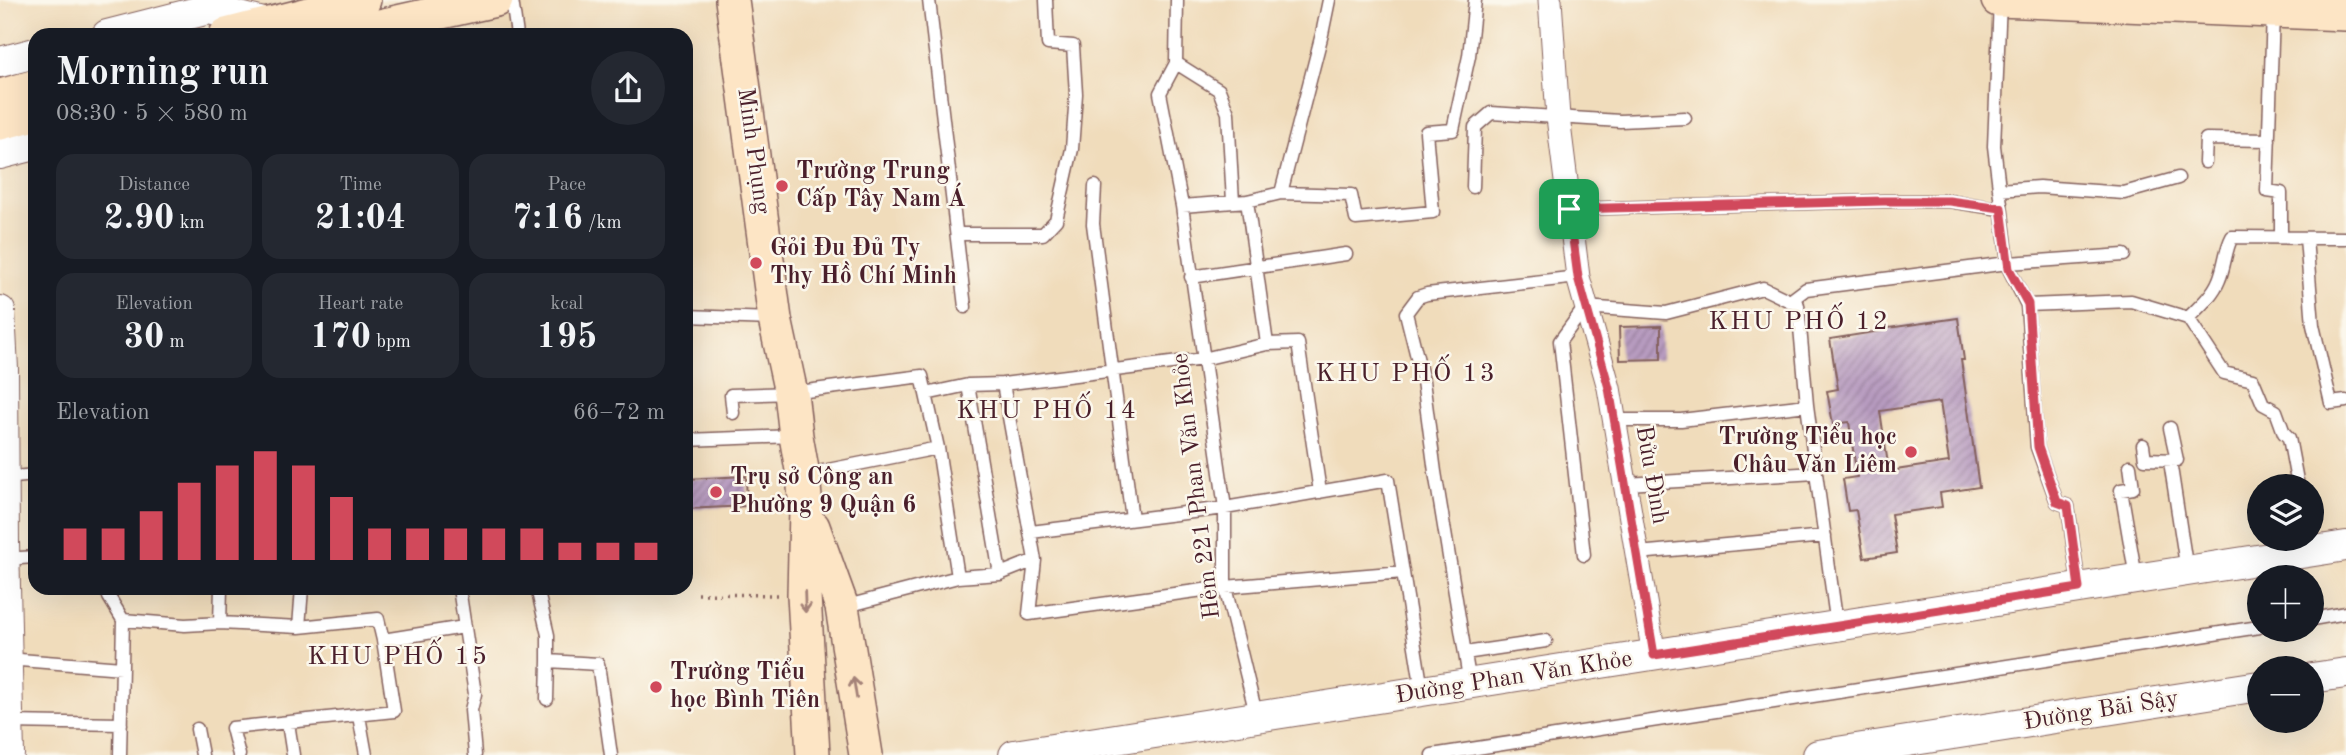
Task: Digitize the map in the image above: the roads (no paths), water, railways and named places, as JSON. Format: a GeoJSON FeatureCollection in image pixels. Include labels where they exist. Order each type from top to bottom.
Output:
{"type":"FeatureCollection","features":[{"type":"Feature","properties":{"kind":"main road"},"geometry":{"type":"LineString","coordinates":[[252,28],[305,7],[364,0]]}},
{"type":"Feature","properties":{"kind":"main road"},"geometry":{"type":"LineString","coordinates":[[399,28],[496,0]]}},
{"type":"Feature","properties":{"kind":"main road","name":"Minh Phụng"},"geometry":{"type":"LineString","coordinates":[[732,0],[775,319],[791,394],[803,475],[806,509],[804,595],[813,755]]}},
{"type":"Feature","properties":{"kind":"main road"},"geometry":{"type":"LineString","coordinates":[[1999,0],[2272,7],[2346,14]]}},
{"type":"Feature","properties":{"kind":"main road"},"geometry":{"type":"LineString","coordinates":[[0,96],[28,88]]}},
{"type":"Feature","properties":{"kind":"main road"},"geometry":{"type":"LineString","coordinates":[[0,123],[28,116]]}},
{"type":"Feature","properties":{"kind":"main road","name":"Minh Phụng"},"geometry":{"type":"LineString","coordinates":[[806,509],[842,607],[866,755]]}},
{"type":"Feature","properties":{"kind":"street","name":"Bửu Đình"},"geometry":{"type":"LineString","coordinates":[[1550,0],[1558,117],[1578,277],[1609,388],[1654,655]]}},
{"type":"Feature","properties":{"kind":"street"},"geometry":{"type":"LineString","coordinates":[[134,28],[209,9],[267,24]]}},
{"type":"Feature","properties":{"kind":"street"},"geometry":{"type":"LineString","coordinates":[[0,62],[28,55]]}},
{"type":"Feature","properties":{"kind":"street"},"geometry":{"type":"LineString","coordinates":[[0,154],[28,147]]}},
{"type":"Feature","properties":{"kind":"street"},"geometry":{"type":"LineString","coordinates":[[0,311],[4,369],[4,559],[9,755]]}},
{"type":"Feature","properties":{"kind":"street","name":"Đường Phan Văn Khỏe"},"geometry":{"type":"LineString","coordinates":[[2324,545],[2346,546]]}},
{"type":"Feature","properties":{"kind":"street","name":"Đường Phan Văn Khỏe"},"geometry":{"type":"LineString","coordinates":[[1014,755],[2187,571],[2280,551]]}},
{"type":"Feature","properties":{"kind":"street"},"geometry":{"type":"LineString","coordinates":[[2324,676],[2346,673]]}},
{"type":"Feature","properties":{"kind":"street","name":"Đường Bãi Sậy"},"geometry":{"type":"LineString","coordinates":[[1818,755],[2247,688]]}},
{"type":"Feature","properties":{"kind":"lane"},"geometry":{"type":"LineString","coordinates":[[512,0],[516,28]]}},
{"type":"Feature","properties":{"kind":"lane"},"geometry":{"type":"LineString","coordinates":[[929,0],[965,307]]}},
{"type":"Feature","properties":{"kind":"lane"},"geometry":{"type":"LineString","coordinates":[[957,234],[1043,234],[1056,220],[1072,149],[1076,94],[1073,46],[1048,44],[1046,0]]}},
{"type":"Feature","properties":{"kind":"lane"},"geometry":{"type":"LineString","coordinates":[[1177,0],[1176,63],[1219,90],[1228,113],[1240,202],[1256,268],[1267,344]]}},
{"type":"Feature","properties":{"kind":"lane"},"geometry":{"type":"LineString","coordinates":[[1281,193],[1329,0]]}},
{"type":"Feature","properties":{"kind":"lane"},"geometry":{"type":"LineString","coordinates":[[1182,206],[1240,202],[1281,193],[1350,194],[1356,219],[1433,212],[1426,132],[1453,130],[1469,56],[1475,0]]}},
{"type":"Feature","properties":{"kind":"lane"},"geometry":{"type":"LineString","coordinates":[[1999,0],[1994,146],[2008,262],[2009,269],[2028,304],[2038,447],[2057,502],[2068,506],[2079,588]]}},
{"type":"Feature","properties":{"kind":"lane"},"geometry":{"type":"LineString","coordinates":[[2272,7],[2267,191],[2281,192],[2281,237]]}},
{"type":"Feature","properties":{"kind":"lane","name":"Hẻm 221 Phan Văn Khỏe"},"geometry":{"type":"LineString","coordinates":[[1176,63],[1160,93],[1182,206],[1225,508],[1225,587],[1258,718]]}},
{"type":"Feature","properties":{"kind":"lane"},"geometry":{"type":"LineString","coordinates":[[1473,187],[1475,127],[1491,113],[1620,121],[1685,118]]}},
{"type":"Feature","properties":{"kind":"lane"},"geometry":{"type":"LineString","coordinates":[[2205,162],[2206,139],[2269,140]]}},
{"type":"Feature","properties":{"kind":"lane"},"geometry":{"type":"LineString","coordinates":[[1999,190],[2039,187],[2124,192],[2178,178]]}},
{"type":"Feature","properties":{"kind":"lane"},"geometry":{"type":"LineString","coordinates":[[1094,186],[1093,225],[1132,519]]}},
{"type":"Feature","properties":{"kind":"lane"},"geometry":{"type":"LineString","coordinates":[[1569,209],[1883,201],[1949,201],[2001,208]]}},
{"type":"Feature","properties":{"kind":"lane"},"geometry":{"type":"LineString","coordinates":[[2188,318],[2206,300],[2219,281],[2232,237],[2346,238]]}},
{"type":"Feature","properties":{"kind":"lane"},"geometry":{"type":"LineString","coordinates":[[2306,238],[2313,325],[2331,403],[2346,401]]}},
{"type":"Feature","properties":{"kind":"lane"},"geometry":{"type":"LineString","coordinates":[[1191,277],[1346,254]]}},
{"type":"Feature","properties":{"kind":"lane"},"geometry":{"type":"LineString","coordinates":[[1790,301],[1806,289],[2008,262],[2124,255]]}},
{"type":"Feature","properties":{"kind":"lane"},"geometry":{"type":"LineString","coordinates":[[1470,684],[1423,382],[1406,313],[1418,298],[1427,294],[1578,277]]}},
{"type":"Feature","properties":{"kind":"lane"},"geometry":{"type":"LineString","coordinates":[[1584,555],[1560,341],[1585,307],[1667,313],[1763,288],[1798,305],[1807,405],[1837,626]]}},
{"type":"Feature","properties":{"kind":"lane"},"geometry":{"type":"LineString","coordinates":[[2028,304],[2131,301],[2188,318],[2224,373],[2253,380],[2263,404],[2276,411],[2284,433],[2289,438],[2296,474]]}},
{"type":"Feature","properties":{"kind":"lane"},"geometry":{"type":"LineString","coordinates":[[693,316],[775,319]]}},
{"type":"Feature","properties":{"kind":"lane"},"geometry":{"type":"LineString","coordinates":[[926,394],[968,385],[1003,384],[1203,359],[1267,344],[1298,343],[1320,492]]}},
{"type":"Feature","properties":{"kind":"lane"},"geometry":{"type":"LineString","coordinates":[[733,413],[731,396],[791,394],[922,376],[938,447],[958,577]]}},
{"type":"Feature","properties":{"kind":"lane"},"geometry":{"type":"LineString","coordinates":[[1003,384],[1035,560],[1029,614],[1225,587],[1403,572]]}},
{"type":"Feature","properties":{"kind":"lane"},"geometry":{"type":"LineString","coordinates":[[968,385],[1000,574]]}},
{"type":"Feature","properties":{"kind":"lane"},"geometry":{"type":"LineString","coordinates":[[1615,420],[1681,420],[1807,405]]}},
{"type":"Feature","properties":{"kind":"lane"},"geometry":{"type":"LineString","coordinates":[[2143,445],[2145,459],[2177,460],[2171,428]]}},
{"type":"Feature","properties":{"kind":"lane"},"geometry":{"type":"LineString","coordinates":[[693,440],[796,436]]}},
{"type":"Feature","properties":{"kind":"lane"},"geometry":{"type":"LineString","coordinates":[[803,475],[938,447]]}},
{"type":"Feature","properties":{"kind":"lane"},"geometry":{"type":"LineString","coordinates":[[2170,461],[2187,571]]}},
{"type":"Feature","properties":{"kind":"lane"},"geometry":{"type":"LineString","coordinates":[[2130,466],[2133,488],[2121,490],[2136,579]]}},
{"type":"Feature","properties":{"kind":"lane"},"geometry":{"type":"LineString","coordinates":[[1626,484],[1816,473]]}},
{"type":"Feature","properties":{"kind":"lane"},"geometry":{"type":"LineString","coordinates":[[4,478],[28,476]]}},
{"type":"Feature","properties":{"kind":"lane"},"geometry":{"type":"LineString","coordinates":[[1031,532],[1225,508],[1388,480],[1422,692]]}},
{"type":"Feature","properties":{"kind":"lane"},"geometry":{"type":"LineString","coordinates":[[1638,553],[1825,537]]}},
{"type":"Feature","properties":{"kind":"lane"},"geometry":{"type":"LineString","coordinates":[[4,559],[28,557]]}},
{"type":"Feature","properties":{"kind":"lane"},"geometry":{"type":"LineString","coordinates":[[842,607],[958,577],[1000,574],[1035,560]]}},
{"type":"Feature","properties":{"kind":"lane"},"geometry":{"type":"LineString","coordinates":[[109,595],[123,621],[120,755]]}},
{"type":"Feature","properties":{"kind":"lane"},"geometry":{"type":"LineString","coordinates":[[220,623],[221,595]]}},
{"type":"Feature","properties":{"kind":"lane"},"geometry":{"type":"LineString","coordinates":[[299,627],[301,595]]}},
{"type":"Feature","properties":{"kind":"lane"},"geometry":{"type":"LineString","coordinates":[[460,595],[475,694],[471,710],[475,755]]}},
{"type":"Feature","properties":{"kind":"lane"},"geometry":{"type":"LineString","coordinates":[[539,595],[548,635],[547,699]]}},
{"type":"Feature","properties":{"kind":"lane"},"geometry":{"type":"LineString","coordinates":[[2324,617],[2346,613]]}},
{"type":"Feature","properties":{"kind":"lane"},"geometry":{"type":"LineString","coordinates":[[123,621],[299,627],[378,619],[394,711],[232,728],[239,755]]}},
{"type":"Feature","properties":{"kind":"lane"},"geometry":{"type":"LineString","coordinates":[[383,640],[464,627]]}},
{"type":"Feature","properties":{"kind":"lane"},"geometry":{"type":"LineString","coordinates":[[1432,755],[2247,629]]}},
{"type":"Feature","properties":{"kind":"lane"},"geometry":{"type":"LineString","coordinates":[[1465,653],[1546,641]]}},
{"type":"Feature","properties":{"kind":"lane"},"geometry":{"type":"LineString","coordinates":[[6,659],[122,668]]}},
{"type":"Feature","properties":{"kind":"lane"},"geometry":{"type":"LineString","coordinates":[[548,661],[598,664],[611,755]]}},
{"type":"Feature","properties":{"kind":"lane"},"geometry":{"type":"LineString","coordinates":[[359,716],[366,755]]}},
{"type":"Feature","properties":{"kind":"lane"},"geometry":{"type":"LineString","coordinates":[[8,722],[121,724]]}},
{"type":"Feature","properties":{"kind":"lane"},"geometry":{"type":"LineString","coordinates":[[288,723],[293,755]]}},
{"type":"Feature","properties":{"kind":"lane"},"geometry":{"type":"LineString","coordinates":[[197,729],[202,755]]}},
{"type":"Feature","properties":{"kind":"place","name":"Trường Trung Cấp Tây Nam Á"},"geometry":{"type":"Point","coordinates":[782,186]}},
{"type":"Feature","properties":{"kind":"place","name":"Gỏi Đu Đủ Ty Thy Hồ Chí Minh"},"geometry":{"type":"Point","coordinates":[756,263]}},
{"type":"Feature","properties":{"kind":"place","name":"Trường Tiểu học Châu Văn Liêm"},"geometry":{"type":"Point","coordinates":[1911,452]}},
{"type":"Feature","properties":{"kind":"place","name":"Trụ sở Công an Phường 9 Quận 6"},"geometry":{"type":"Point","coordinates":[716,492]}},
{"type":"Feature","properties":{"kind":"place","name":"Trường Tiểu học Bình Tiên"},"geometry":{"type":"Point","coordinates":[656,687]}},
{"type":"Feature","properties":{"kind":"district","name":"KHU PHỐ 12"},"geometry":{"type":"Point","coordinates":[1799,322]}},
{"type":"Feature","properties":{"kind":"district","name":"KHU PHỐ 13"},"geometry":{"type":"Point","coordinates":[1406,374]}},
{"type":"Feature","properties":{"kind":"district","name":"KHU PHỐ 14"},"geometry":{"type":"Point","coordinates":[1047,411]}},
{"type":"Feature","properties":{"kind":"district","name":"KHU PHỐ 15"},"geometry":{"type":"Point","coordinates":[398,657]}}]}
